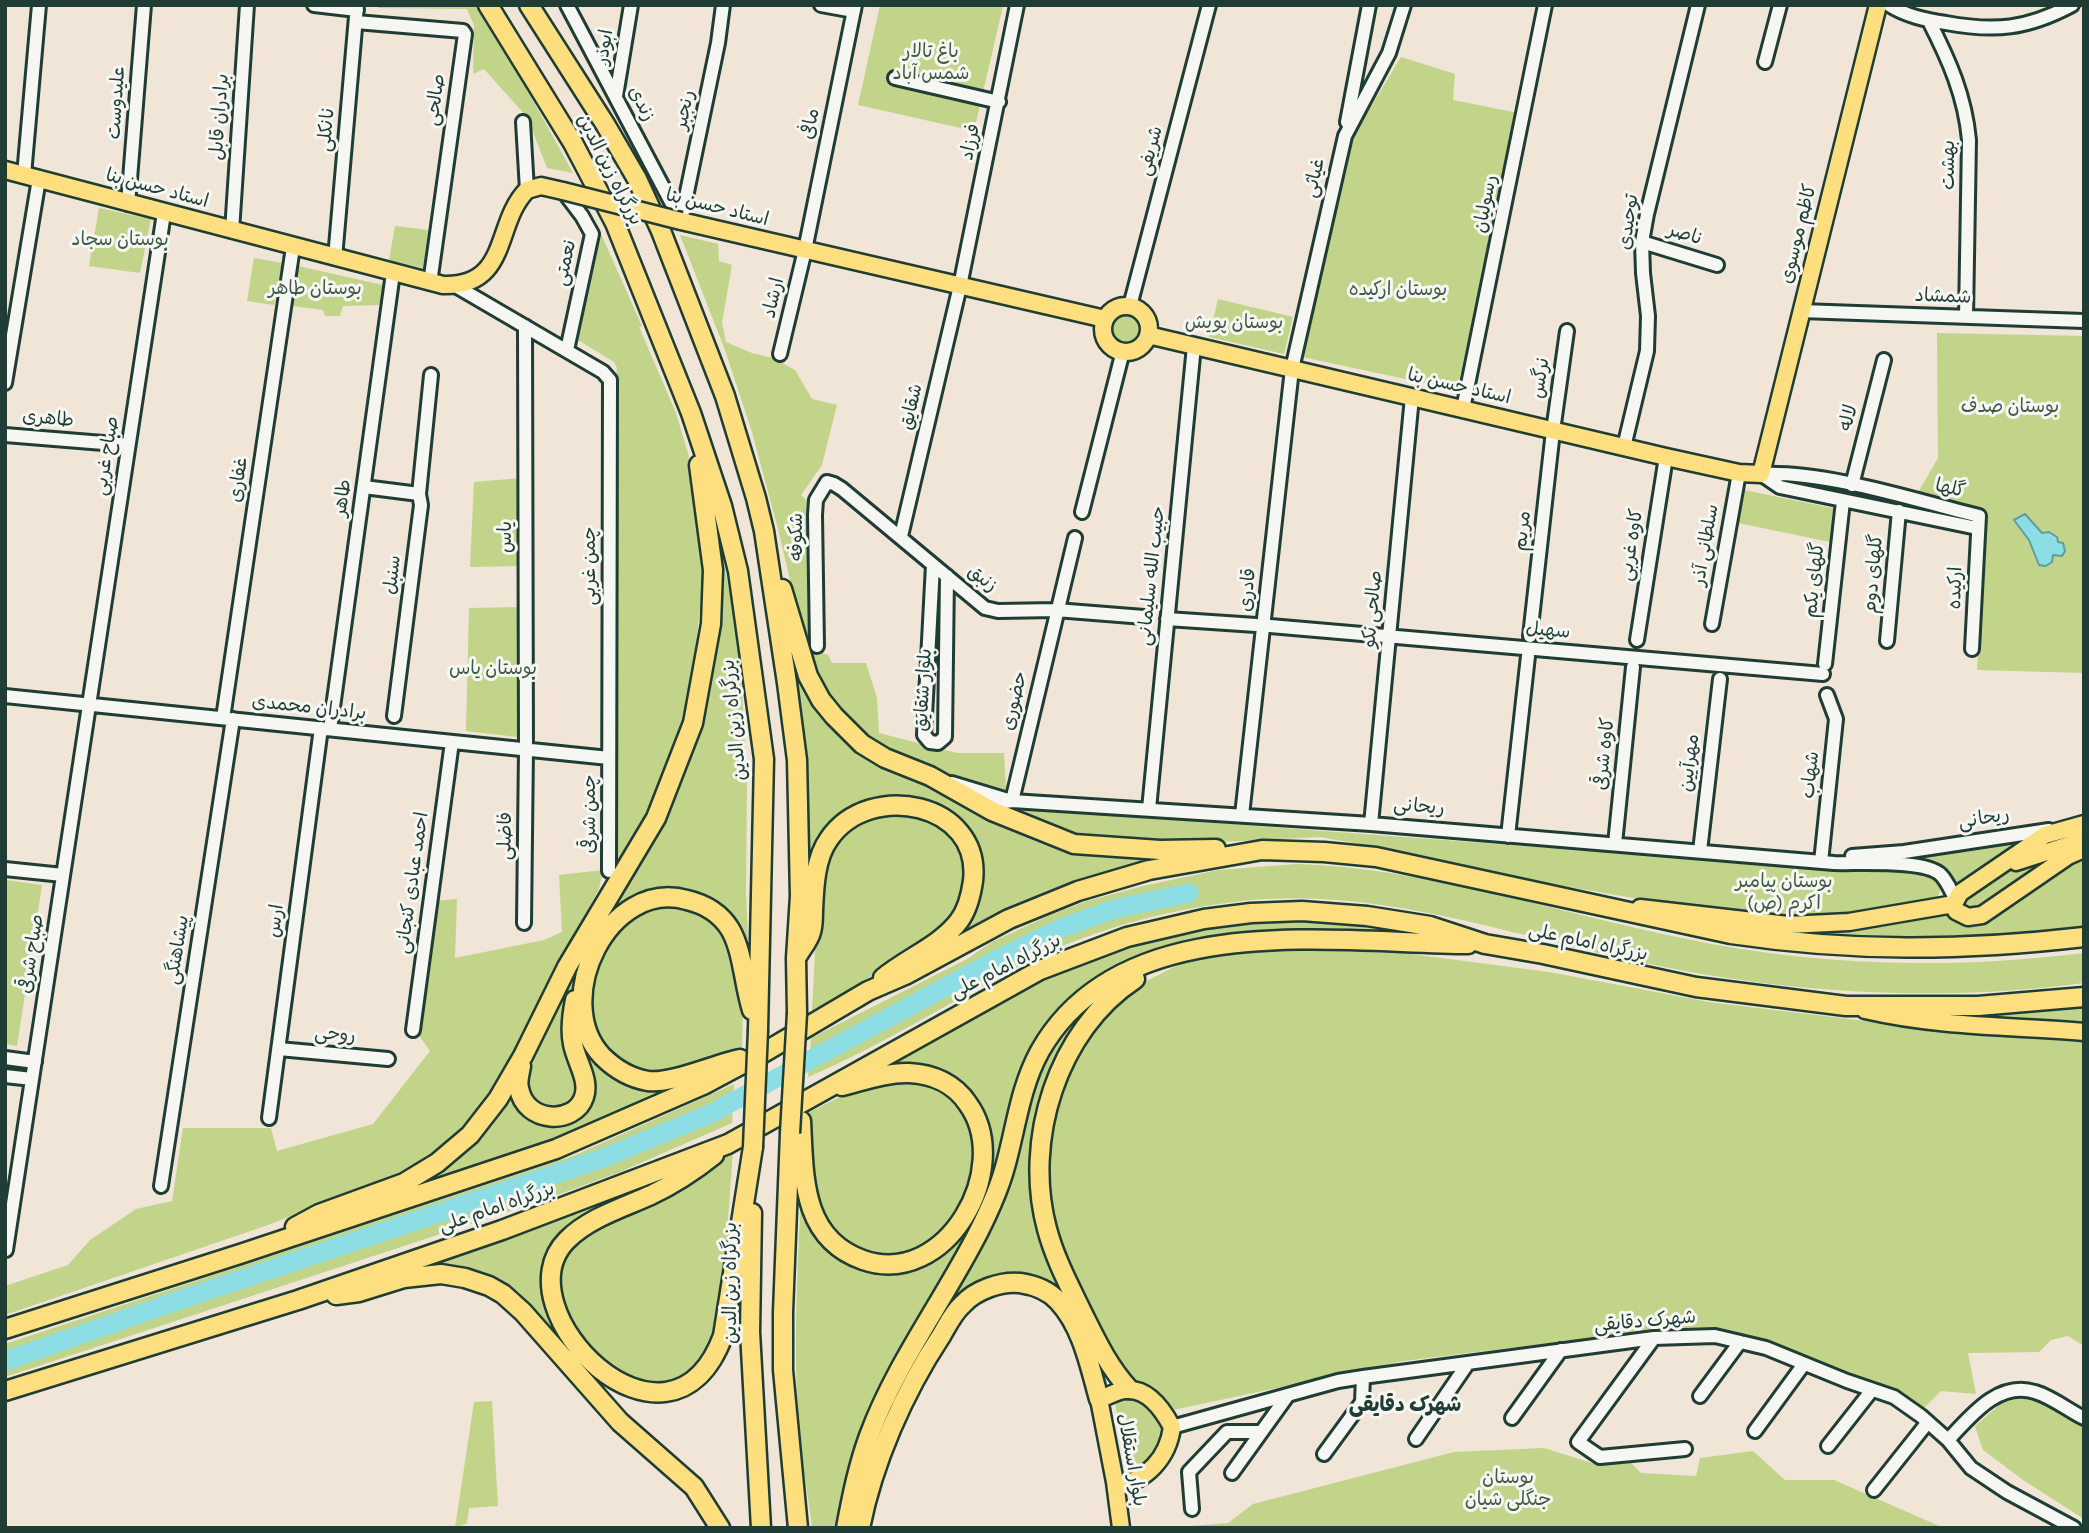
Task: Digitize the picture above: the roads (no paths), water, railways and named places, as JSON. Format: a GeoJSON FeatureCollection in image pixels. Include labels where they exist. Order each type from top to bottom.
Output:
{"type":"FeatureCollection","features":[{"type":"Feature","properties":{"kind":"highway","name":"بزرگراه زین الدین"},"geometry":{"type":"LineString","coordinates":[[488,5],[573,143],[615,223],[691,413],[722,506],[738,571],[764,759],[750,1332],[761,1528]]}},
{"type":"Feature","properties":{"kind":"highway","name":"بزرگراه زین الدین"},"geometry":{"type":"LineString","coordinates":[[529,5],[605,124],[637,179],[662,232],[725,396],[764,531],[797,760],[800,896],[793,1073],[796,1127],[783,1312],[783,1370],[798,1528]]}},
{"type":"Feature","properties":{"kind":"highway"},"geometry":{"type":"LineString","coordinates":[[240,1255],[319,1214],[404,1183],[437,1163],[470,1135],[499,1099],[567,967],[656,818],[693,723],[711,624],[713,570],[691,413]]}},
{"type":"Feature","properties":{"kind":"highway"},"geometry":{"type":"LineString","coordinates":[[764,531],[808,676],[821,699],[845,730],[862,744],[886,758],[930,776],[992,811],[1074,844],[1160,850],[1262,850]]}},
{"type":"Feature","properties":{"kind":"highway"},"geometry":{"type":"LineString","coordinates":[[796,958],[812,931],[817,870],[828,839],[847,820],[875,807],[909,806],[932,812],[953,825],[964,837],[971,852],[973,877],[966,909],[960,920],[941,939],[900,963],[868,991]]}},
{"type":"Feature","properties":{"kind":"highway","name":"بزرگراه امام علی"},"geometry":{"type":"LineString","coordinates":[[5,1329],[240,1255],[556,1149],[703,1085],[868,991],[905,975],[1009,919],[1070,894],[1149,870],[1262,850],[1324,852],[1376,857],[1731,934],[1789,942],[1873,948],[1997,947],[2084,937]]}},
{"type":"Feature","properties":{"kind":"highway"},"geometry":{"type":"LineString","coordinates":[[523,1056],[518,1086],[523,1102],[533,1113],[549,1117],[575,1109],[583,1100],[586,1086],[573,1048],[572,1018],[575,1000],[603,938],[628,911],[644,902],[659,898],[679,898],[712,910],[731,930],[738,947],[745,986],[758,1030]]}},
{"type":"Feature","properties":{"kind":"highway","name":"بزرگراه امام علی"},"geometry":{"type":"LineString","coordinates":[[5,1391],[298,1300],[502,1230],[728,1144],[1040,970],[1093,948],[1163,927],[1251,913],[1302,911],[1367,916],[1430,926],[1485,944],[1544,954],[1696,988],[1846,1006],[1978,1006],[2084,997]]}},
{"type":"Feature","properties":{"kind":"highway"},"geometry":{"type":"LineString","coordinates":[[846,1528],[855,1478],[870,1433],[889,1391],[959,1270],[994,1199],[1005,1169],[1024,1087],[1040,1051],[1062,1020],[1102,986],[1140,967],[1206,947],[1251,940],[1292,938],[1485,944]]}},
{"type":"Feature","properties":{"kind":"highway"},"geometry":{"type":"LineString","coordinates":[[1129,1389],[1103,1354],[1062,1272],[1046,1227],[1040,1161],[1051,1096],[1066,1060],[1086,1026],[1104,1003],[1123,987],[1171,957]]}},
{"type":"Feature","properties":{"kind":"highway"},"geometry":{"type":"LineString","coordinates":[[583,981],[582,1014],[589,1038],[610,1064],[628,1075],[647,1081],[663,1081],[712,1065],[763,1053]]}},
{"type":"Feature","properties":{"kind":"highway"},"geometry":{"type":"LineString","coordinates":[[796,1127],[812,1214],[828,1239],[845,1252],[878,1264],[910,1261],[928,1254],[940,1244],[965,1214],[982,1175],[984,1141],[974,1111],[952,1087],[924,1074],[897,1073],[818,1092]]}},
{"type":"Feature","properties":{"kind":"highway"},"geometry":{"type":"LineString","coordinates":[[728,1144],[673,1184],[584,1226],[558,1251],[551,1278],[551,1293],[565,1328],[587,1357],[610,1379],[625,1387],[666,1392],[692,1381],[712,1362],[723,1336],[753,1147]]}},
{"type":"Feature","properties":{"kind":"highway"},"geometry":{"type":"LineString","coordinates":[[298,1300],[359,1292],[404,1278],[426,1275],[454,1275],[489,1286],[503,1294],[523,1312],[620,1422],[694,1486],[720,1528]]}},
{"type":"Feature","properties":{"kind":"highway"},"geometry":{"type":"LineString","coordinates":[[860,1528],[867,1493],[888,1437],[928,1356],[961,1305],[976,1294],[992,1286],[1013,1282],[1035,1285],[1058,1300],[1072,1320],[1105,1398]]}},
{"type":"Feature","properties":{"kind":"highway"},"geometry":{"type":"LineString","coordinates":[[1103,1354],[1105,1398]]}},
{"type":"Feature","properties":{"kind":"main road","name":"کاظم موسوی"},"geometry":{"type":"LineString","coordinates":[[1761,474],[1878,5]]}},
{"type":"Feature","properties":{"kind":"main road","name":"استاد حسن بنا"},"geometry":{"type":"LineString","coordinates":[[5,170],[430,283],[454,285]]}},
{"type":"Feature","properties":{"kind":"main road","name":"استاد حسن بنا"},"geometry":{"type":"LineString","coordinates":[[527,190],[541,186],[564,191],[681,221],[1105,319]]}},
{"type":"Feature","properties":{"kind":"main road"},"geometry":{"type":"LineString","coordinates":[[454,285],[472,281],[492,262],[527,190]]}},
{"type":"Feature","properties":{"kind":"main road"},"geometry":{"type":"LineString","coordinates":[[1130,306],[1143,314],[1148,335],[1139,347],[1124,351],[1111,347],[1106,341],[1103,334],[1105,319],[1115,309],[1130,306]]}},
{"type":"Feature","properties":{"kind":"main road","name":"استاد حسن بنا"},"geometry":{"type":"LineString","coordinates":[[1148,335],[1666,457],[1739,473],[1761,474]]}},
{"type":"Feature","properties":{"kind":"main road","name":"ریحانی"},"geometry":{"type":"LineString","coordinates":[[1954,901],[2045,835],[2077,825]]}},
{"type":"Feature","properties":{"kind":"main road"},"geometry":{"type":"LineString","coordinates":[[1997,869],[2084,840]]}},
{"type":"Feature","properties":{"kind":"main road"},"geometry":{"type":"LineString","coordinates":[[1590,903],[1788,925],[1849,922],[1954,901],[1956,911],[1974,918],[2068,856],[2084,849]]}},
{"type":"Feature","properties":{"kind":"main road"},"geometry":{"type":"LineString","coordinates":[[1846,1006],[1902,1019],[1992,1028],[2084,1032]]}},
{"type":"Feature","properties":{"kind":"main road"},"geometry":{"type":"LineString","coordinates":[[1105,1398],[1129,1389],[1142,1393],[1157,1404],[1172,1427],[1164,1454],[1153,1468],[1125,1484]]}},
{"type":"Feature","properties":{"kind":"main road","name":"بلوار استقلال"},"geometry":{"type":"LineString","coordinates":[[1105,1398],[1125,1484],[1131,1528]]}},
{"type":"Feature","properties":{"kind":"main road","name":"بلوار استقلال"},"geometry":{"type":"LineString","coordinates":[[1121,1528],[1125,1484]]}},
{"type":"Feature","properties":{"kind":"street"},"geometry":{"type":"LineString","coordinates":[[5,383],[31,177],[39,5]]}},
{"type":"Feature","properties":{"kind":"street","name":"علیدوست"},"geometry":{"type":"LineString","coordinates":[[128,204],[144,5]]}},
{"type":"Feature","properties":{"kind":"street","name":"برادران قابل"},"geometry":{"type":"LineString","coordinates":[[232,231],[247,5]]}},
{"type":"Feature","properties":{"kind":"street"},"geometry":{"type":"LineString","coordinates":[[314,5],[357,12]]}},
{"type":"Feature","properties":{"kind":"street","name":"زندی"},"geometry":{"type":"LineString","coordinates":[[566,5],[681,221]]}},
{"type":"Feature","properties":{"kind":"street","name":"ابوذر"},"geometry":{"type":"LineString","coordinates":[[616,96],[631,5]]}},
{"type":"Feature","properties":{"kind":"street","name":"رنجبر"},"geometry":{"type":"LineString","coordinates":[[681,221],[718,43],[723,5]]}},
{"type":"Feature","properties":{"kind":"street"},"geometry":{"type":"LineString","coordinates":[[821,5],[855,8]]}},
{"type":"Feature","properties":{"kind":"street","name":"فرزاد"},"geometry":{"type":"LineString","coordinates":[[960,286],[1017,5]]}},
{"type":"Feature","properties":{"kind":"street","name":"شریفی"},"geometry":{"type":"LineString","coordinates":[[1130,306],[1209,5]]}},
{"type":"Feature","properties":{"kind":"street"},"geometry":{"type":"LineString","coordinates":[[1345,136],[1369,5]]}},
{"type":"Feature","properties":{"kind":"street","name":"غیاثی"},"geometry":{"type":"LineString","coordinates":[[1292,369],[1345,136],[1389,53],[1404,5]]}},
{"type":"Feature","properties":{"kind":"street","name":"رسولیان"},"geometry":{"type":"LineString","coordinates":[[1463,409],[1545,5]]}},
{"type":"Feature","properties":{"kind":"street","name":"توحیدی"},"geometry":{"type":"LineString","coordinates":[[1624,447],[1647,351],[1648,316],[1642,243],[1698,5]]}},
{"type":"Feature","properties":{"kind":"street"},"geometry":{"type":"LineString","coordinates":[[1765,62],[1780,5]]}},
{"type":"Feature","properties":{"kind":"street"},"geometry":{"type":"LineString","coordinates":[[1889,5],[1900,12],[1929,21],[1990,30],[2039,20],[2072,5]]}},
{"type":"Feature","properties":{"kind":"street","name":"مافی"},"geometry":{"type":"LineString","coordinates":[[805,250],[855,8]]}},
{"type":"Feature","properties":{"kind":"street","name":"نانکلی"},"geometry":{"type":"LineString","coordinates":[[335,258],[357,12]]}},
{"type":"Feature","properties":{"kind":"street","name":"صالحی"},"geometry":{"type":"LineString","coordinates":[[357,12],[466,34],[430,283]]}},
{"type":"Feature","properties":{"kind":"street","name":"بهشت"},"geometry":{"type":"LineString","coordinates":[[1929,21],[1958,83],[1968,123],[1966,317]]}},
{"type":"Feature","properties":{"kind":"street"},"geometry":{"type":"LineString","coordinates":[[895,78],[999,102]]}},
{"type":"Feature","properties":{"kind":"street"},"geometry":{"type":"LineString","coordinates":[[523,122],[527,190]]}},
{"type":"Feature","properties":{"kind":"street","name":"نعمتی"},"geometry":{"type":"LineString","coordinates":[[564,191],[592,234],[567,350]]}},
{"type":"Feature","properties":{"kind":"street","name":"صباح غربی"},"geometry":{"type":"LineString","coordinates":[[89,704],[164,213]]}},
{"type":"Feature","properties":{"kind":"street","name":"ناصر"},"geometry":{"type":"LineString","coordinates":[[1642,243],[1717,265]]}},
{"type":"Feature","properties":{"kind":"street","name":"غفاری"},"geometry":{"type":"LineString","coordinates":[[228,719],[293,247]]}},
{"type":"Feature","properties":{"kind":"street","name":"ارشاد"},"geometry":{"type":"LineString","coordinates":[[780,354],[805,250]]}},
{"type":"Feature","properties":{"kind":"street","name":"طاهر"},"geometry":{"type":"LineString","coordinates":[[326,729],[364,488],[393,273]]}},
{"type":"Feature","properties":{"kind":"street"},"geometry":{"type":"LineString","coordinates":[[454,285],[567,350]]}},
{"type":"Feature","properties":{"kind":"street","name":"شقایق"},"geometry":{"type":"LineString","coordinates":[[901,536],[960,286]]}},
{"type":"Feature","properties":{"kind":"street","name":"شمشاد"},"geometry":{"type":"LineString","coordinates":[[1801,312],[2084,321]]}},
{"type":"Feature","properties":{"kind":"street","name":"یاس"},"geometry":{"type":"LineString","coordinates":[[525,326],[526,749]]}},
{"type":"Feature","properties":{"kind":"street","name":"نرگس"},"geometry":{"type":"LineString","coordinates":[[1553,430],[1567,331]]}},
{"type":"Feature","properties":{"kind":"street","name":"حبیب الله سلیمانی"},"geometry":{"type":"LineString","coordinates":[[1149,809],[1194,346]]}},
{"type":"Feature","properties":{"kind":"street","name":"چمن غربی"},"geometry":{"type":"LineString","coordinates":[[567,350],[608,374],[610,380],[609,758]]}},
{"type":"Feature","properties":{"kind":"street"},"geometry":{"type":"LineString","coordinates":[[1082,512],[1124,351]]}},
{"type":"Feature","properties":{"kind":"street","name":"لاله"},"geometry":{"type":"LineString","coordinates":[[1852,485],[1884,360]]}},
{"type":"Feature","properties":{"kind":"street","name":"قادری"},"geometry":{"type":"LineString","coordinates":[[1242,815],[1292,369]]}},
{"type":"Feature","properties":{"kind":"street","name":"سنبل"},"geometry":{"type":"LineString","coordinates":[[394,716],[421,505],[419,494],[431,375]]}},
{"type":"Feature","properties":{"kind":"street","name":"صالحی نکو"},"geometry":{"type":"LineString","coordinates":[[1371,824],[1412,397]]}},
{"type":"Feature","properties":{"kind":"street","name":"مریم"},"geometry":{"type":"LineString","coordinates":[[1530,636],[1553,430]]}},
{"type":"Feature","properties":{"kind":"street","name":"طاهری"},"geometry":{"type":"LineString","coordinates":[[5,435],[128,445]]}},
{"type":"Feature","properties":{"kind":"street","name":"کاوه غربی"},"geometry":{"type":"LineString","coordinates":[[1637,640],[1666,457]]}},
{"type":"Feature","properties":{"kind":"street","name":"سلطانی آذر"},"geometry":{"type":"LineString","coordinates":[[1712,624],[1739,473]]}},
{"type":"Feature","properties":{"kind":"street","name":"گلها"},"geometry":{"type":"LineString","coordinates":[[1787,473],[1852,485],[1979,516],[1977,528],[1780,488],[1761,474],[1787,473]]}},
{"type":"Feature","properties":{"kind":"street","name":"شکوفه"},"geometry":{"type":"LineString","coordinates":[[817,646],[815,515],[816,500],[821,489],[827,482],[834,484],[901,536]]}},
{"type":"Feature","properties":{"kind":"street"},"geometry":{"type":"LineString","coordinates":[[364,488],[419,494]]}},
{"type":"Feature","properties":{"kind":"street","name":"گلهای یکم"},"geometry":{"type":"LineString","coordinates":[[1824,669],[1843,501]]}},
{"type":"Feature","properties":{"kind":"street","name":"گلهای دوم"},"geometry":{"type":"LineString","coordinates":[[1887,640],[1899,511]]}},
{"type":"Feature","properties":{"kind":"street","name":"ارکیده"},"geometry":{"type":"LineString","coordinates":[[1972,649],[1977,528]]}},
{"type":"Feature","properties":{"kind":"street","name":"زنبق"},"geometry":{"type":"LineString","coordinates":[[901,536],[985,608],[998,611],[1056,610]]}},
{"type":"Feature","properties":{"kind":"street"},"geometry":{"type":"LineString","coordinates":[[1075,538],[1056,610],[1144,617]]}},
{"type":"Feature","properties":{"kind":"street","name":"بلوار شقایق"},"geometry":{"type":"LineString","coordinates":[[933,565],[925,735],[930,742],[938,743],[945,737],[947,576]]}},
{"type":"Feature","properties":{"kind":"street","name":"حضوری"},"geometry":{"type":"LineString","coordinates":[[1012,801],[1056,610]]}},
{"type":"Feature","properties":{"kind":"street"},"geometry":{"type":"LineString","coordinates":[[1167,619],[1256,625]]}},
{"type":"Feature","properties":{"kind":"street","name":"سهیل"},"geometry":{"type":"LineString","coordinates":[[1270,626],[1824,669]]}},
{"type":"Feature","properties":{"kind":"street"},"geometry":{"type":"LineString","coordinates":[[1508,836],[1528,656]]}},
{"type":"Feature","properties":{"kind":"street","name":"کاوه شرقی"},"geometry":{"type":"LineString","coordinates":[[1615,844],[1633,667]]}},
{"type":"Feature","properties":{"kind":"street","name":"مهرآیین"},"geometry":{"type":"LineString","coordinates":[[1700,852],[1720,679]]}},
{"type":"Feature","properties":{"kind":"street","name":"شهاب"},"geometry":{"type":"LineString","coordinates":[[1821,862],[1836,719],[1827,695]]}},
{"type":"Feature","properties":{"kind":"street","name":"برادران محمدی"},"geometry":{"type":"LineString","coordinates":[[5,696],[609,758]]}},
{"type":"Feature","properties":{"kind":"street","name":"صباح شرقی"},"geometry":{"type":"LineString","coordinates":[[6,1250],[89,704]]}},
{"type":"Feature","properties":{"kind":"street","name":"پیشاهنگی"},"geometry":{"type":"LineString","coordinates":[[161,1186],[228,719]]}},
{"type":"Feature","properties":{"kind":"street","name":"ارس"},"geometry":{"type":"LineString","coordinates":[[269,1118],[326,729]]}},
{"type":"Feature","properties":{"kind":"street","name":"احمد عبادی کنجانی"},"geometry":{"type":"LineString","coordinates":[[413,1030],[452,742]]}},
{"type":"Feature","properties":{"kind":"street","name":"فاضلی"},"geometry":{"type":"LineString","coordinates":[[524,923],[526,749]]}},
{"type":"Feature","properties":{"kind":"street","name":"چمن شرقی"},"geometry":{"type":"LineString","coordinates":[[609,758],[609,871]]}},
{"type":"Feature","properties":{"kind":"street","name":"ریحانی"},"geometry":{"type":"LineString","coordinates":[[930,776],[1012,801],[1371,824],[1821,862],[1927,866],[1942,875],[1954,901]]}},
{"type":"Feature","properties":{"kind":"street"},"geometry":{"type":"LineString","coordinates":[[992,811],[998,803],[1012,801]]}},
{"type":"Feature","properties":{"kind":"street","name":"ریحانی"},"geometry":{"type":"LineString","coordinates":[[1821,862],[1834,856],[1904,852],[2077,825]]}},
{"type":"Feature","properties":{"kind":"street"},"geometry":{"type":"LineString","coordinates":[[5,869],[63,875]]}},
{"type":"Feature","properties":{"kind":"street","name":"روحی"},"geometry":{"type":"LineString","coordinates":[[279,1049],[388,1059]]}},
{"type":"Feature","properties":{"kind":"street"},"geometry":{"type":"LineString","coordinates":[[5,1058],[35,1062]]}},
{"type":"Feature","properties":{"kind":"street"},"geometry":{"type":"LineString","coordinates":[[5,1076],[32,1079]]}},
{"type":"Feature","properties":{"kind":"street","name":"شهرک دقایقی"},"geometry":{"type":"LineString","coordinates":[[1172,1427],[1363,1377],[1654,1338],[1716,1336],[1766,1348],[1894,1397],[1948,1440],[1971,1468],[2007,1492],[2074,1528]]}},
{"type":"Feature","properties":{"kind":"street"},"geometry":{"type":"LineString","coordinates":[[1654,1338],[1578,1442],[1600,1457],[1685,1449]]}},
{"type":"Feature","properties":{"kind":"street"},"geometry":{"type":"LineString","coordinates":[[1700,1396],[1740,1342]]}},
{"type":"Feature","properties":{"kind":"street"},"geometry":{"type":"LineString","coordinates":[[1512,1418],[1562,1350]]}},
{"type":"Feature","properties":{"kind":"street"},"geometry":{"type":"LineString","coordinates":[[1416,1439],[1468,1363]]}},
{"type":"Feature","properties":{"kind":"street"},"geometry":{"type":"LineString","coordinates":[[1755,1431],[1804,1364]]}},
{"type":"Feature","properties":{"kind":"street"},"geometry":{"type":"LineString","coordinates":[[1324,1454],[1362,1402],[1363,1377]]}},
{"type":"Feature","properties":{"kind":"street"},"geometry":{"type":"LineString","coordinates":[[1948,1440],[1978,1409],[1995,1396],[2016,1389],[2035,1392],[2084,1418]]}},
{"type":"Feature","properties":{"kind":"street"},"geometry":{"type":"LineString","coordinates":[[1828,1446],[1872,1390]]}},
{"type":"Feature","properties":{"kind":"street"},"geometry":{"type":"LineString","coordinates":[[1232,1473],[1287,1395]]}},
{"type":"Feature","properties":{"kind":"street"},"geometry":{"type":"LineString","coordinates":[[1874,1490],[1928,1422]]}},
{"type":"Feature","properties":{"kind":"street"},"geometry":{"type":"LineString","coordinates":[[1192,1509],[1189,1472],[1227,1433],[1261,1432]]}},
{"type":"Feature","properties":{"kind":"water"},"geometry":{"type":"Polygon","coordinates":[[[2025,514],[2042,533],[2049,532],[2057,537],[2058,542],[2063,543],[2065,551],[2062,556],[2053,555],[2052,562],[2046,566],[2039,565],[2029,540],[2014,520],[2025,514]]]}},
{"type":"Feature","properties":{"kind":"waterway"},"geometry":{"type":"LineString","coordinates":[[5,1361],[606,1157],[712,1113],[999,958],[1059,929],[1114,909],[1189,893]]}},
{"type":"Feature","properties":{"kind":"district","name":"شهرک دقایقی"},"geometry":{"type":"Point","coordinates":[1405,1406]}},
{"type":"Feature","properties":{"kind":"park label","name":"باغ تالار شمس آباد"},"geometry":{"type":"Point","coordinates":[931,63]}},
{"type":"Feature","properties":{"kind":"park label","name":"بوستان سجاد"},"geometry":{"type":"Point","coordinates":[120,240]}},
{"type":"Feature","properties":{"kind":"park label","name":"بوستان طاهر"},"geometry":{"type":"Point","coordinates":[315,289]}},
{"type":"Feature","properties":{"kind":"park label","name":"بوستان ارکیده"},"geometry":{"type":"Point","coordinates":[1398,290]}},
{"type":"Feature","properties":{"kind":"park label","name":"بوستان پویش"},"geometry":{"type":"Point","coordinates":[1234,323]}},
{"type":"Feature","properties":{"kind":"park label","name":"بوستان صدف"},"geometry":{"type":"Point","coordinates":[2010,407]}},
{"type":"Feature","properties":{"kind":"park label","name":"بوستان یاس"},"geometry":{"type":"Point","coordinates":[493,669]}},
{"type":"Feature","properties":{"kind":"park label","name":"بوستان پیامبر اکرم (ص)"},"geometry":{"type":"Point","coordinates":[1784,893]}},
{"type":"Feature","properties":{"kind":"park label","name":"بوستان جنگلی شیان"},"geometry":{"type":"Point","coordinates":[1508,1489]}}]}
